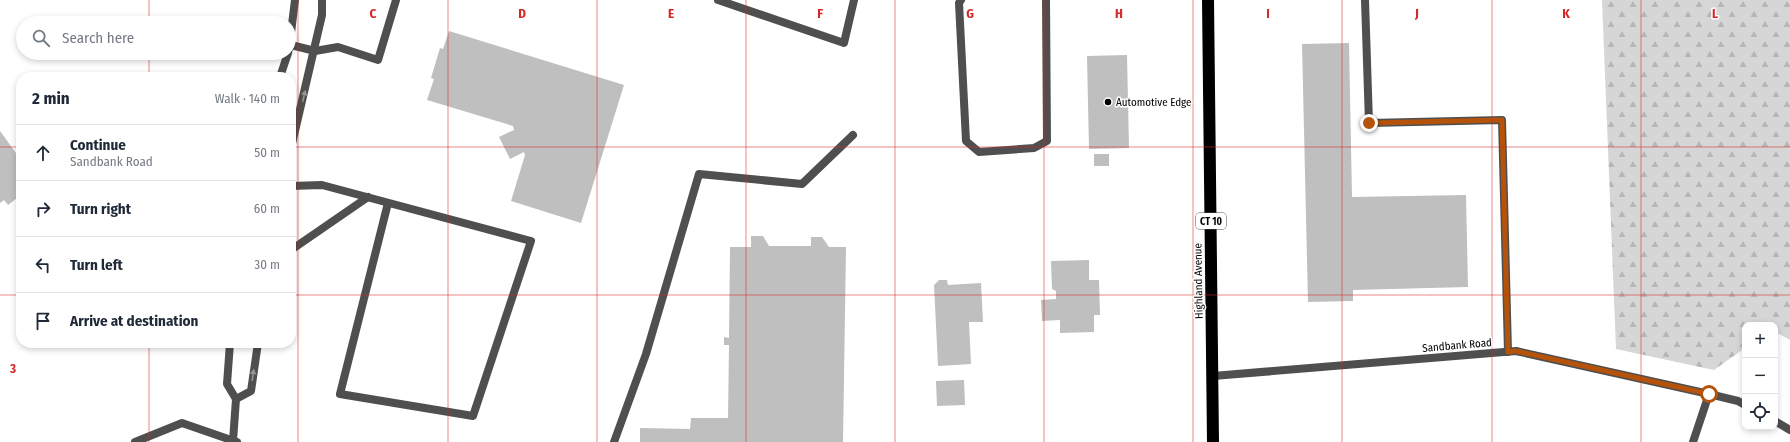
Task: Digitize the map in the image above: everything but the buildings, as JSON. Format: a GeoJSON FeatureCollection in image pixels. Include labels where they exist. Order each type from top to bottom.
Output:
{"type":"FeatureCollection","features":[{"type":"Feature","properties":{"kind":"highway","name":"Highland Avenue"},"geometry":{"type":"LineString","coordinates":[[1208,0],[1213,442]]}},
{"type":"Feature","properties":{"kind":"street"},"geometry":{"type":"LineString","coordinates":[[293,16],[295,0]]}},
{"type":"Feature","properties":{"kind":"street"},"geometry":{"type":"LineString","coordinates":[[296,128],[315,51],[322,15],[322,0]]}},
{"type":"Feature","properties":{"kind":"street"},"geometry":{"type":"LineString","coordinates":[[296,50],[315,51],[338,48],[378,60],[396,0]]}},
{"type":"Feature","properties":{"kind":"street"},"geometry":{"type":"LineString","coordinates":[[718,0],[844,43],[854,0]]}},
{"type":"Feature","properties":{"kind":"street"},"geometry":{"type":"LineString","coordinates":[[961,0],[959,3],[966,141],[980,152],[1034,148],[1047,141],[1046,0]]}},
{"type":"Feature","properties":{"kind":"street"},"geometry":{"type":"LineString","coordinates":[[1365,0],[1369,123],[1502,120],[1508,352]]}},
{"type":"Feature","properties":{"kind":"street"},"geometry":{"type":"LineString","coordinates":[[282,72],[285,60]]}},
{"type":"Feature","properties":{"kind":"street"},"geometry":{"type":"LineString","coordinates":[[614,442],[646,354],[699,174],[802,184],[853,135]]}},
{"type":"Feature","properties":{"kind":"street"},"geometry":{"type":"LineString","coordinates":[[296,186],[322,185],[531,241],[473,416],[340,394],[388,203]]}},
{"type":"Feature","properties":{"kind":"street"},"geometry":{"type":"LineString","coordinates":[[296,247],[368,197]]}},
{"type":"Feature","properties":{"kind":"street"},"geometry":{"type":"LineString","coordinates":[[135,442],[182,424],[235,441],[236,399],[228,384],[230,348]]}},
{"type":"Feature","properties":{"kind":"street"},"geometry":{"type":"LineString","coordinates":[[236,399],[251,391],[257,348]]}},
{"type":"Feature","properties":{"kind":"street","name":"Sandbank Road"},"geometry":{"type":"LineString","coordinates":[[1212,376],[1516,351],[1742,403]]}},
{"type":"Feature","properties":{"kind":"street"},"geometry":{"type":"LineString","coordinates":[[1693,442],[1709,394]]}},
{"type":"Feature","properties":{"kind":"street"},"geometry":{"type":"LineString","coordinates":[[1778,423],[1790,430]]}},
{"type":"Feature","properties":{"kind":"green space"},"geometry":{"type":"Polygon","coordinates":[[[1602,0],[1790,0],[1790,340],[1778,334],[1778,322],[1742,322],[1742,350],[1714,370],[1616,349],[1602,0]]]}},
{"type":"Feature","properties":{"kind":"place","name":"Automotive Edge"},"geometry":{"type":"Point","coordinates":[1108,102]}},
{"type":"Feature","properties":{"kind":"route"},"geometry":{"type":"LineString","coordinates":[[1369,123],[1502,120],[1508,352],[1516,351],[1709,394]]}}]}
